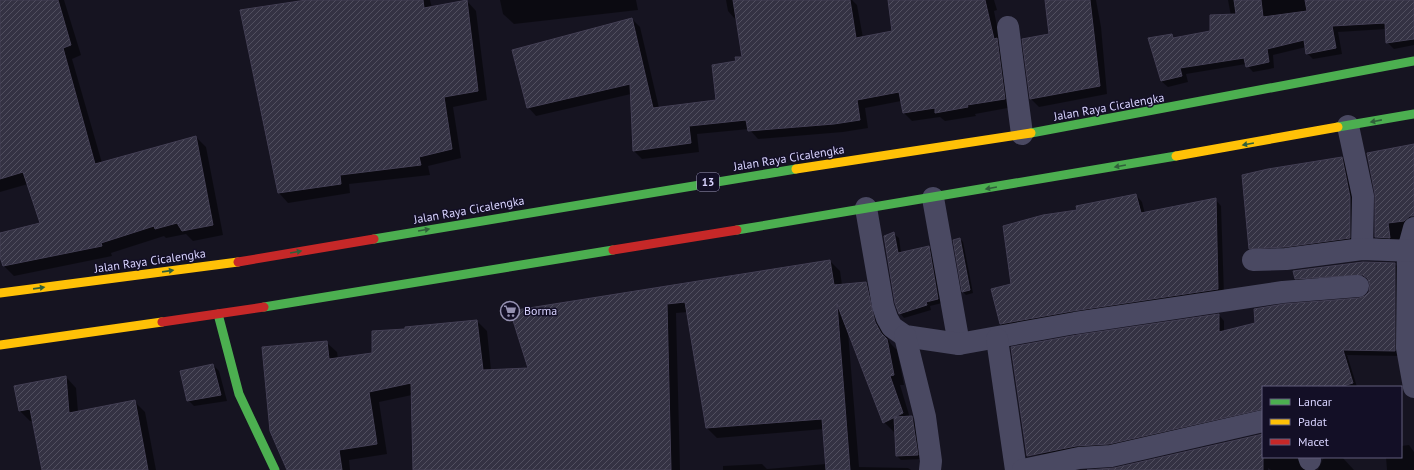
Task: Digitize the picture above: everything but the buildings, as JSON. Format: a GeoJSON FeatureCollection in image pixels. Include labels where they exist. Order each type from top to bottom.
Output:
{"type":"FeatureCollection","features":[{"type":"Feature","properties":{"kind":"main road","name":"Jalan Raya Cicalengka"},"geometry":{"type":"LineString","coordinates":[[0,293],[231,263],[708,182],[1022,134],[1122,117],[1414,62]]}},
{"type":"Feature","properties":{"kind":"main road"},"geometry":{"type":"LineString","coordinates":[[0,345],[218,314],[933,198],[1414,114]]}},
{"type":"Feature","properties":{"kind":"main road"},"geometry":{"type":"LineString","coordinates":[[218,314],[239,394],[275,470]]}},
{"type":"Feature","properties":{"kind":"street"},"geometry":{"type":"LineString","coordinates":[[1008,27],[1022,134]]}},
{"type":"Feature","properties":{"kind":"street"},"geometry":{"type":"LineString","coordinates":[[1348,126],[1363,196],[1362,249]]}},
{"type":"Feature","properties":{"kind":"street"},"geometry":{"type":"LineString","coordinates":[[933,198],[959,344]]}},
{"type":"Feature","properties":{"kind":"street"},"geometry":{"type":"LineString","coordinates":[[866,208],[883,306],[892,327],[905,336],[959,344],[997,339],[1075,323],[1267,295],[1358,286]]}},
{"type":"Feature","properties":{"kind":"street"},"geometry":{"type":"LineString","coordinates":[[1414,228],[1411,251],[1406,348],[1414,387]]}},
{"type":"Feature","properties":{"kind":"street"},"geometry":{"type":"LineString","coordinates":[[1253,260],[1286,259],[1362,249],[1411,251]]}},
{"type":"Feature","properties":{"kind":"street"},"geometry":{"type":"LineString","coordinates":[[905,336],[925,417],[931,461],[930,470]]}},
{"type":"Feature","properties":{"kind":"street"},"geometry":{"type":"LineString","coordinates":[[997,339],[1016,470]]}},
{"type":"Feature","properties":{"kind":"street"},"geometry":{"type":"LineString","coordinates":[[1023,470],[1079,458],[1111,456],[1262,421]]}},
{"type":"Feature","properties":{"kind":"traffic: fast"},"geometry":{"type":"LineString","coordinates":[[1031,133],[1414,61]]}},
{"type":"Feature","properties":{"kind":"traffic: fast"},"geometry":{"type":"LineString","coordinates":[[1338,127],[1414,114]]}},
{"type":"Feature","properties":{"kind":"traffic: fast"},"geometry":{"type":"LineString","coordinates":[[737,230],[1176,156]]}},
{"type":"Feature","properties":{"kind":"traffic: fast"},"geometry":{"type":"LineString","coordinates":[[374,239],[796,169]]}},
{"type":"Feature","properties":{"kind":"traffic: fast"},"geometry":{"type":"LineString","coordinates":[[264,307],[613,250]]}},
{"type":"Feature","properties":{"kind":"traffic: fast"},"geometry":{"type":"LineString","coordinates":[[218,314],[239,394],[275,470]]}},
{"type":"Feature","properties":{"kind":"traffic: slow"},"geometry":{"type":"LineString","coordinates":[[1176,156],[1338,127]]}},
{"type":"Feature","properties":{"kind":"traffic: slow"},"geometry":{"type":"LineString","coordinates":[[796,169],[1031,133]]}},
{"type":"Feature","properties":{"kind":"traffic: slow"},"geometry":{"type":"LineString","coordinates":[[0,293],[238,262]]}},
{"type":"Feature","properties":{"kind":"traffic: slow"},"geometry":{"type":"LineString","coordinates":[[0,345],[162,322]]}},
{"type":"Feature","properties":{"kind":"traffic: jam"},"geometry":{"type":"LineString","coordinates":[[613,250],[737,230]]}},
{"type":"Feature","properties":{"kind":"traffic: jam"},"geometry":{"type":"LineString","coordinates":[[238,262],[374,239]]}},
{"type":"Feature","properties":{"kind":"traffic: jam"},"geometry":{"type":"LineString","coordinates":[[162,322],[264,307]]}},
{"type":"Feature","properties":{"kind":"place","name":"Borma"},"geometry":{"type":"Point","coordinates":[510,311]}}]}
